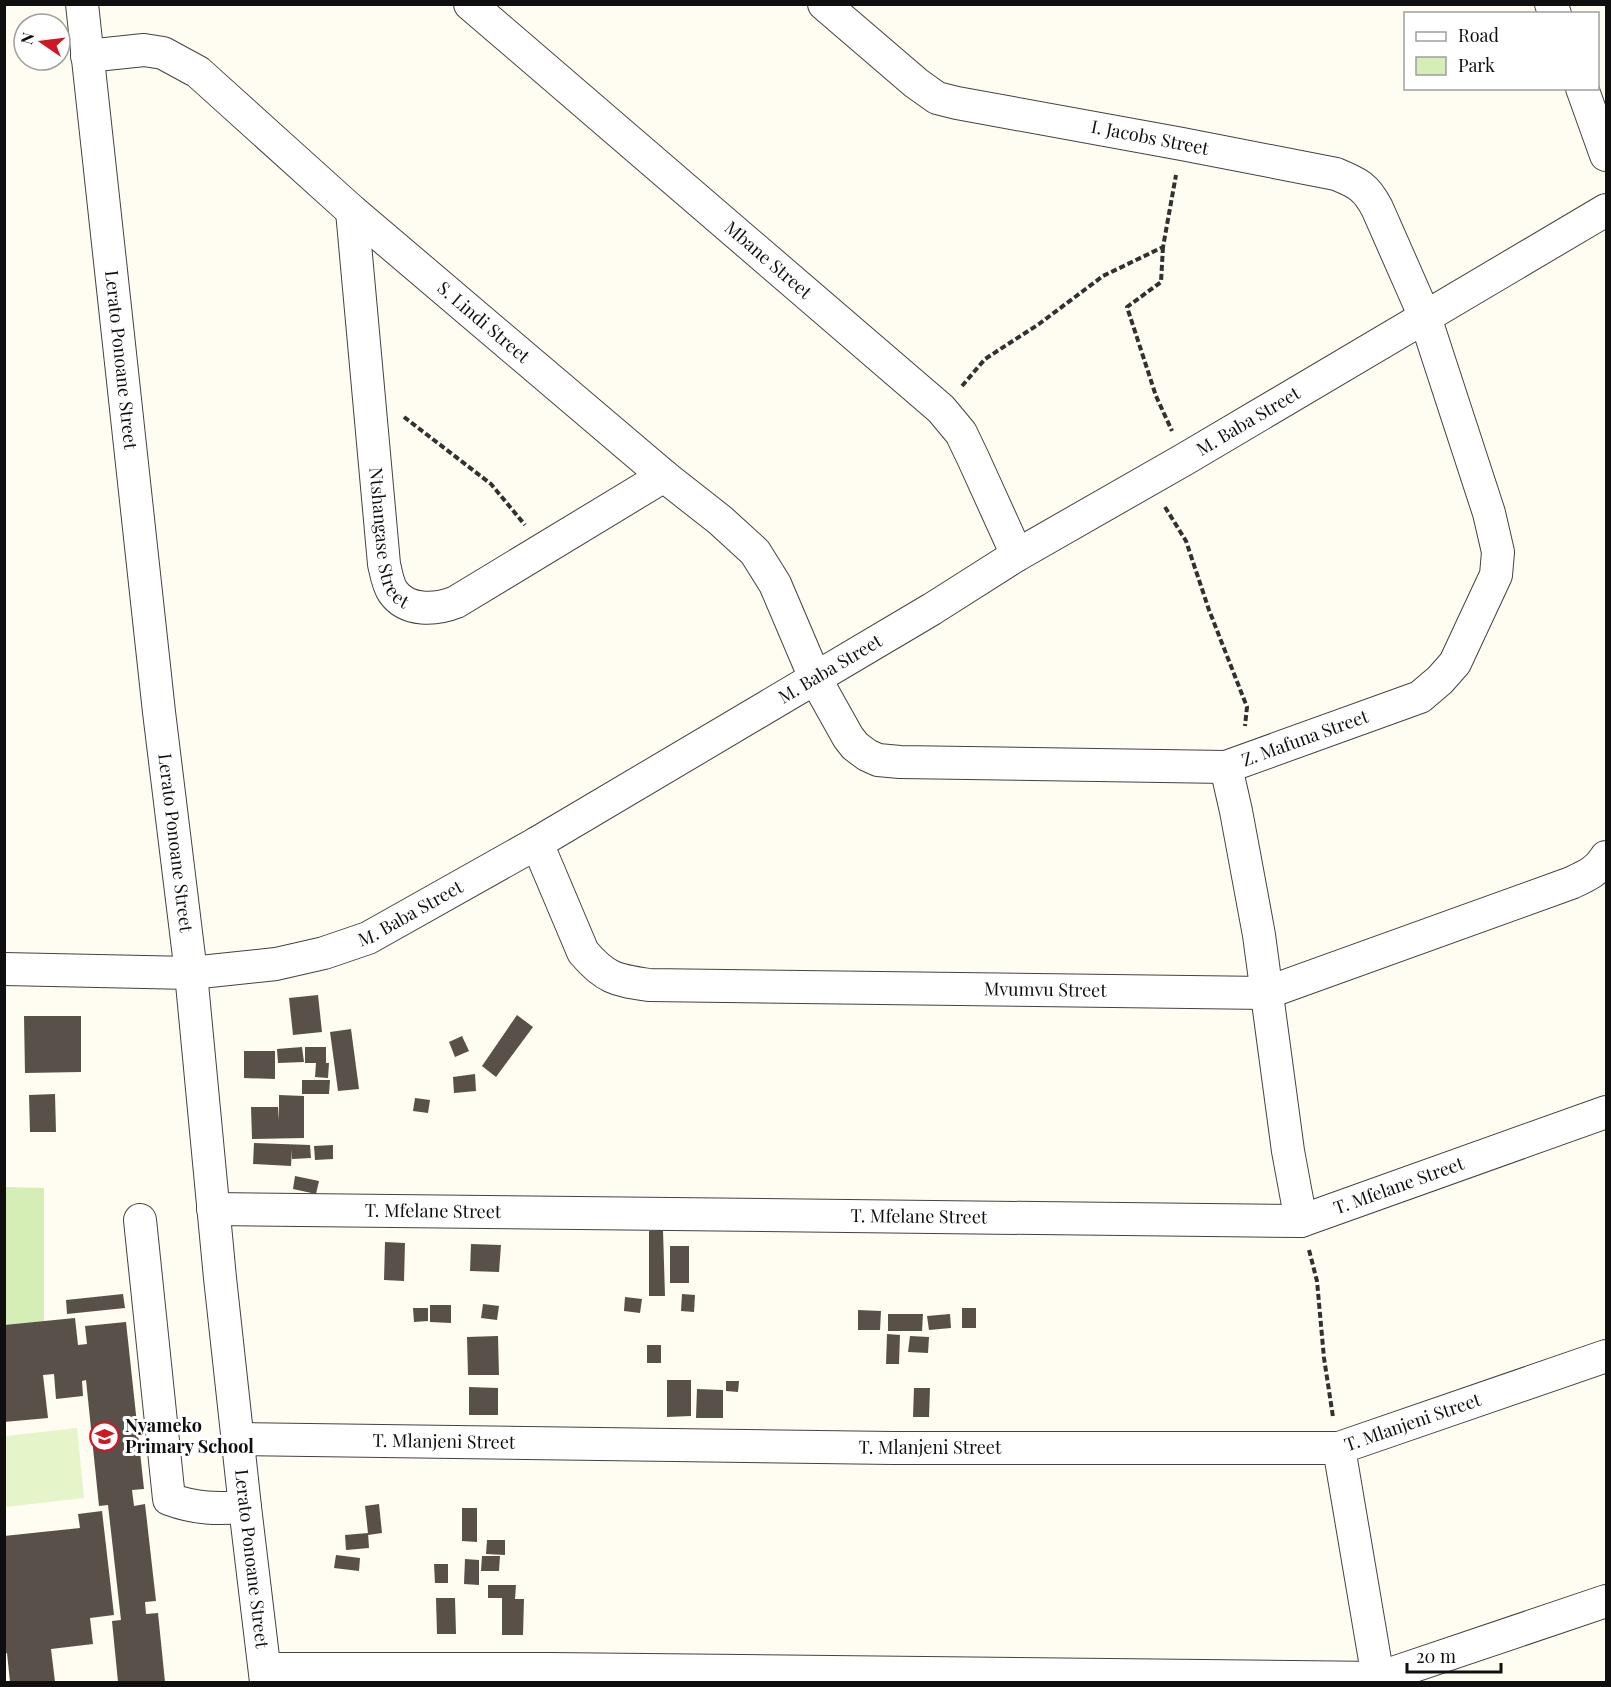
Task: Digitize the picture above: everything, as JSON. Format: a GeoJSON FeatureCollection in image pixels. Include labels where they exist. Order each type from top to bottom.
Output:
{"type":"FeatureCollection","features":[{"type":"Feature","properties":{"kind":"street","name":"Lerato Ponoane Street"},"geometry":{"type":"LineString","coordinates":[[82,4],[159,712],[191,973],[213,1209],[245,1507],[266,1676]]}},
{"type":"Feature","properties":{"kind":"street","name":"Mbane Street"},"geometry":{"type":"LineString","coordinates":[[470,4],[941,409],[960,433],[974,458],[1017,555]]}},
{"type":"Feature","properties":{"kind":"street","name":"I. Jacobs Street"},"geometry":{"type":"LineString","coordinates":[[824,4],[916,83],[938,98],[1336,174],[1353,181],[1369,193],[1425,317]]}},
{"type":"Feature","properties":{"kind":"street","name":"S. Lindi Street"},"geometry":{"type":"LineString","coordinates":[[87,56],[144,50],[163,53],[198,72],[352,211],[664,477],[720,520],[755,552],[775,584],[815,678]]}},
{"type":"Feature","properties":{"kind":"street"},"geometry":{"type":"LineString","coordinates":[[1583,90],[1606,155]]}},
{"type":"Feature","properties":{"kind":"street","name":"M. Baba Street"},"geometry":{"type":"LineString","coordinates":[[4,969],[191,973],[276,964],[324,953],[368,938],[537,843],[932,609],[1017,555],[1148,481],[1606,210]]}},
{"type":"Feature","properties":{"kind":"street","name":"Ntshangase Street"},"geometry":{"type":"LineString","coordinates":[[352,211],[384,564],[392,591],[404,603],[422,608],[443,607],[456,602],[664,477]]}},
{"type":"Feature","properties":{"kind":"street","name":"Z. Mafuna Street"},"geometry":{"type":"LineString","coordinates":[[815,678],[855,746],[878,760],[900,762],[1226,767],[1420,697],[1440,681],[1455,663],[1497,575],[1498,552],[1489,513],[1425,317]]}},
{"type":"Feature","properties":{"kind":"street"},"geometry":{"type":"LineString","coordinates":[[1226,767],[1259,935],[1288,1151],[1301,1221]]}},
{"type":"Feature","properties":{"kind":"street","name":"Mvumvu Street"},"geometry":{"type":"LineString","coordinates":[[537,843],[584,952],[596,967],[607,974],[622,981],[649,985],[1266,993],[1571,883],[1600,867],[1606,857]]}},
{"type":"Feature","properties":{"kind":"street","name":"T. Mfelane Street"},"geometry":{"type":"LineString","coordinates":[[213,1209],[1301,1221],[1606,1112]]}},
{"type":"Feature","properties":{"kind":"street"},"geometry":{"type":"LineString","coordinates":[[140,1220],[169,1498],[196,1508],[245,1507]]}},
{"type":"Feature","properties":{"kind":"street","name":"T. Mlanjeni Street"},"geometry":{"type":"LineString","coordinates":[[238,1439],[892,1448],[1339,1448],[1606,1356]]}},
{"type":"Feature","properties":{"kind":"street"},"geometry":{"type":"LineString","coordinates":[[1339,1448],[1378,1678]]}},
{"type":"Feature","properties":{"kind":"street"},"geometry":{"type":"LineString","coordinates":[[266,1676],[551,1669],[1378,1678],[1606,1601]]}},
{"type":"Feature","properties":{"kind":"path"},"geometry":{"type":"LineString","coordinates":[[1182,144],[1163,247],[1161,282],[1127,307],[1156,396],[1185,459]]}},
{"type":"Feature","properties":{"kind":"path"},"geometry":{"type":"LineString","coordinates":[[941,409],[985,359],[1039,324],[1103,276],[1163,247]]}},
{"type":"Feature","properties":{"kind":"path"},"geometry":{"type":"LineString","coordinates":[[368,389],[491,484],[545,548]]}},
{"type":"Feature","properties":{"kind":"path"},"geometry":{"type":"LineString","coordinates":[[1148,481],[1186,541],[1209,610],[1247,706],[1244,736],[1226,767]]}},
{"type":"Feature","properties":{"kind":"path"},"geometry":{"type":"LineString","coordinates":[[1301,1221],[1317,1281],[1324,1358],[1339,1448]]}},
{"type":"Feature","properties":{"kind":"green space"},"geometry":{"type":"Polygon","coordinates":[[[5,1187],[44,1188],[44,1321],[5,1325],[5,1187]]]}},
{"type":"Feature","properties":{"kind":"green space"},"geometry":{"type":"Polygon","coordinates":[[[77,1428],[84,1498],[5,1507],[5,1436],[77,1428]]]}},
{"type":"Feature","properties":{"kind":"building"},"geometry":{"type":"Polygon","coordinates":[[[318,995],[322,1032],[293,1035],[289,998],[318,995]]]}},
{"type":"Feature","properties":{"kind":"building"},"geometry":{"type":"Polygon","coordinates":[[[517,1015],[533,1027],[496,1077],[482,1066],[517,1015]]]}},
{"type":"Feature","properties":{"kind":"building"},"geometry":{"type":"Polygon","coordinates":[[[24,1016],[81,1016],[81,1072],[25,1073],[24,1016]]]}},
{"type":"Feature","properties":{"kind":"building"},"geometry":{"type":"Polygon","coordinates":[[[351,1029],[359,1089],[338,1091],[330,1032],[351,1029]]]}},
{"type":"Feature","properties":{"kind":"building"},"geometry":{"type":"Polygon","coordinates":[[[462,1036],[469,1051],[455,1057],[449,1042],[462,1036]]]}},
{"type":"Feature","properties":{"kind":"building"},"geometry":{"type":"Polygon","coordinates":[[[302,1047],[304,1062],[278,1063],[277,1049],[302,1047]]]}},
{"type":"Feature","properties":{"kind":"building"},"geometry":{"type":"Polygon","coordinates":[[[305,1047],[326,1047],[326,1063],[329,1063],[328,1078],[315,1077],[316,1063],[305,1063],[305,1047]]]}},
{"type":"Feature","properties":{"kind":"building"},"geometry":{"type":"Polygon","coordinates":[[[244,1051],[275,1051],[275,1079],[244,1078],[244,1051]]]}},
{"type":"Feature","properties":{"kind":"building"},"geometry":{"type":"Polygon","coordinates":[[[475,1074],[476,1091],[454,1093],[453,1077],[475,1074]]]}},
{"type":"Feature","properties":{"kind":"building"},"geometry":{"type":"Polygon","coordinates":[[[302,1080],[330,1080],[329,1094],[302,1094],[302,1080]]]}},
{"type":"Feature","properties":{"kind":"building"},"geometry":{"type":"Polygon","coordinates":[[[55,1094],[56,1132],[30,1132],[29,1095],[55,1094]]]}},
{"type":"Feature","properties":{"kind":"building"},"geometry":{"type":"Polygon","coordinates":[[[279,1095],[304,1096],[304,1138],[252,1139],[251,1107],[278,1107],[279,1120],[279,1095]]]}},
{"type":"Feature","properties":{"kind":"building"},"geometry":{"type":"Polygon","coordinates":[[[415,1098],[430,1100],[428,1113],[413,1111],[415,1098]]]}},
{"type":"Feature","properties":{"kind":"building"},"geometry":{"type":"Polygon","coordinates":[[[254,1143],[310,1145],[311,1158],[292,1159],[292,1149],[291,1166],[253,1164],[254,1143]]]}},
{"type":"Feature","properties":{"kind":"building"},"geometry":{"type":"Polygon","coordinates":[[[333,1145],[333,1159],[315,1160],[314,1146],[333,1145]]]}},
{"type":"Feature","properties":{"kind":"building"},"geometry":{"type":"Polygon","coordinates":[[[295,1176],[319,1181],[316,1194],[293,1189],[295,1176]]]}},
{"type":"Feature","properties":{"kind":"building"},"geometry":{"type":"Polygon","coordinates":[[[663,1230],[665,1296],[649,1296],[649,1231],[663,1230]]]}},
{"type":"Feature","properties":{"kind":"building"},"geometry":{"type":"Polygon","coordinates":[[[385,1242],[405,1243],[404,1281],[384,1280],[385,1242]]]}},
{"type":"Feature","properties":{"kind":"building"},"geometry":{"type":"Polygon","coordinates":[[[471,1244],[501,1245],[499,1272],[470,1271],[471,1244]]]}},
{"type":"Feature","properties":{"kind":"building"},"geometry":{"type":"Polygon","coordinates":[[[670,1246],[689,1246],[689,1283],[670,1283],[670,1246]]]}},
{"type":"Feature","properties":{"kind":"building"},"geometry":{"type":"Polygon","coordinates":[[[123,1294],[125,1308],[67,1314],[66,1300],[123,1294]]]}},
{"type":"Feature","properties":{"kind":"building"},"geometry":{"type":"Polygon","coordinates":[[[682,1294],[695,1295],[694,1312],[681,1311],[682,1294]]]}},
{"type":"Feature","properties":{"kind":"building"},"geometry":{"type":"Polygon","coordinates":[[[625,1297],[642,1299],[640,1313],[624,1311],[625,1297]]]}},
{"type":"Feature","properties":{"kind":"building"},"geometry":{"type":"Polygon","coordinates":[[[483,1304],[499,1306],[497,1320],[481,1318],[483,1304]]]}},
{"type":"Feature","properties":{"kind":"building"},"geometry":{"type":"Polygon","coordinates":[[[430,1305],[451,1305],[451,1323],[430,1322],[430,1305]]]}},
{"type":"Feature","properties":{"kind":"building"},"geometry":{"type":"Polygon","coordinates":[[[413,1308],[428,1308],[428,1321],[414,1322],[413,1308]]]}},
{"type":"Feature","properties":{"kind":"building"},"geometry":{"type":"Polygon","coordinates":[[[962,1308],[976,1308],[976,1328],[962,1328],[962,1308]]]}},
{"type":"Feature","properties":{"kind":"building"},"geometry":{"type":"Polygon","coordinates":[[[858,1310],[881,1311],[880,1330],[858,1330],[858,1310]]]}},
{"type":"Feature","properties":{"kind":"building"},"geometry":{"type":"Polygon","coordinates":[[[888,1314],[923,1314],[922,1331],[888,1331],[888,1314]]]}},
{"type":"Feature","properties":{"kind":"building"},"geometry":{"type":"Polygon","coordinates":[[[950,1314],[951,1328],[929,1330],[927,1316],[950,1314]]]}},
{"type":"Feature","properties":{"kind":"building"},"geometry":{"type":"Polygon","coordinates":[[[75,1318],[78,1345],[87,1344],[85,1326],[126,1322],[144,1489],[132,1490],[134,1506],[145,1504],[156,1601],[145,1602],[146,1614],[158,1613],[165,1682],[118,1682],[112,1621],[121,1620],[108,1505],[99,1506],[86,1380],[82,1381],[83,1396],[56,1399],[54,1374],[43,1375],[48,1418],[4,1422],[4,1325],[75,1318]]]}},
{"type":"Feature","properties":{"kind":"building"},"geometry":{"type":"Polygon","coordinates":[[[887,1334],[900,1335],[899,1364],[886,1364],[887,1334]]]}},
{"type":"Feature","properties":{"kind":"building"},"geometry":{"type":"Polygon","coordinates":[[[498,1336],[499,1375],[468,1375],[467,1337],[498,1336]]]}},
{"type":"Feature","properties":{"kind":"building"},"geometry":{"type":"Polygon","coordinates":[[[910,1336],[929,1337],[928,1353],[908,1352],[910,1336]]]}},
{"type":"Feature","properties":{"kind":"building"},"geometry":{"type":"Polygon","coordinates":[[[647,1345],[661,1345],[661,1363],[647,1363],[647,1345]]]}},
{"type":"Feature","properties":{"kind":"building"},"geometry":{"type":"Polygon","coordinates":[[[667,1380],[691,1380],[691,1416],[667,1417],[667,1380]]]}},
{"type":"Feature","properties":{"kind":"building"},"geometry":{"type":"Polygon","coordinates":[[[726,1381],[739,1381],[738,1392],[726,1391],[726,1381]]]}},
{"type":"Feature","properties":{"kind":"building"},"geometry":{"type":"Polygon","coordinates":[[[469,1387],[498,1388],[498,1415],[469,1415],[469,1387]]]}},
{"type":"Feature","properties":{"kind":"building"},"geometry":{"type":"Polygon","coordinates":[[[914,1388],[930,1388],[929,1417],[913,1417],[914,1388]]]}},
{"type":"Feature","properties":{"kind":"building"},"geometry":{"type":"Polygon","coordinates":[[[697,1389],[723,1390],[723,1418],[696,1418],[697,1389]]]}},
{"type":"Feature","properties":{"kind":"building"},"geometry":{"type":"Polygon","coordinates":[[[379,1504],[382,1533],[368,1535],[369,1548],[346,1550],[345,1535],[368,1533],[365,1506],[379,1504]]]}},
{"type":"Feature","properties":{"kind":"building"},"geometry":{"type":"Polygon","coordinates":[[[462,1508],[477,1508],[477,1542],[462,1541],[462,1508]]]}},
{"type":"Feature","properties":{"kind":"building"},"geometry":{"type":"Polygon","coordinates":[[[102,1511],[114,1615],[90,1618],[93,1644],[51,1649],[55,1682],[10,1682],[7,1653],[4,1654],[4,1536],[80,1528],[78,1514],[102,1511]]]}},
{"type":"Feature","properties":{"kind":"building"},"geometry":{"type":"Polygon","coordinates":[[[487,1540],[505,1540],[505,1555],[486,1554],[487,1540]]]}},
{"type":"Feature","properties":{"kind":"building"},"geometry":{"type":"Polygon","coordinates":[[[336,1555],[360,1558],[359,1571],[334,1568],[336,1555]]]}},
{"type":"Feature","properties":{"kind":"building"},"geometry":{"type":"Polygon","coordinates":[[[482,1556],[500,1556],[499,1571],[481,1571],[482,1556]]]}},
{"type":"Feature","properties":{"kind":"building"},"geometry":{"type":"Polygon","coordinates":[[[465,1559],[479,1560],[479,1585],[464,1584],[465,1559]]]}},
{"type":"Feature","properties":{"kind":"building"},"geometry":{"type":"Polygon","coordinates":[[[434,1564],[448,1564],[448,1583],[435,1583],[434,1564]]]}},
{"type":"Feature","properties":{"kind":"building"},"geometry":{"type":"Polygon","coordinates":[[[488,1585],[516,1585],[515,1599],[524,1599],[523,1635],[502,1635],[502,1598],[488,1598],[488,1585]]]}},
{"type":"Feature","properties":{"kind":"building"},"geometry":{"type":"Polygon","coordinates":[[[436,1598],[455,1598],[456,1634],[437,1634],[436,1598]]]}},
{"type":"Feature","properties":{"kind":"place","name":"Nyameko Primary School"},"geometry":{"type":"Point","coordinates":[104,1436]}}]}
